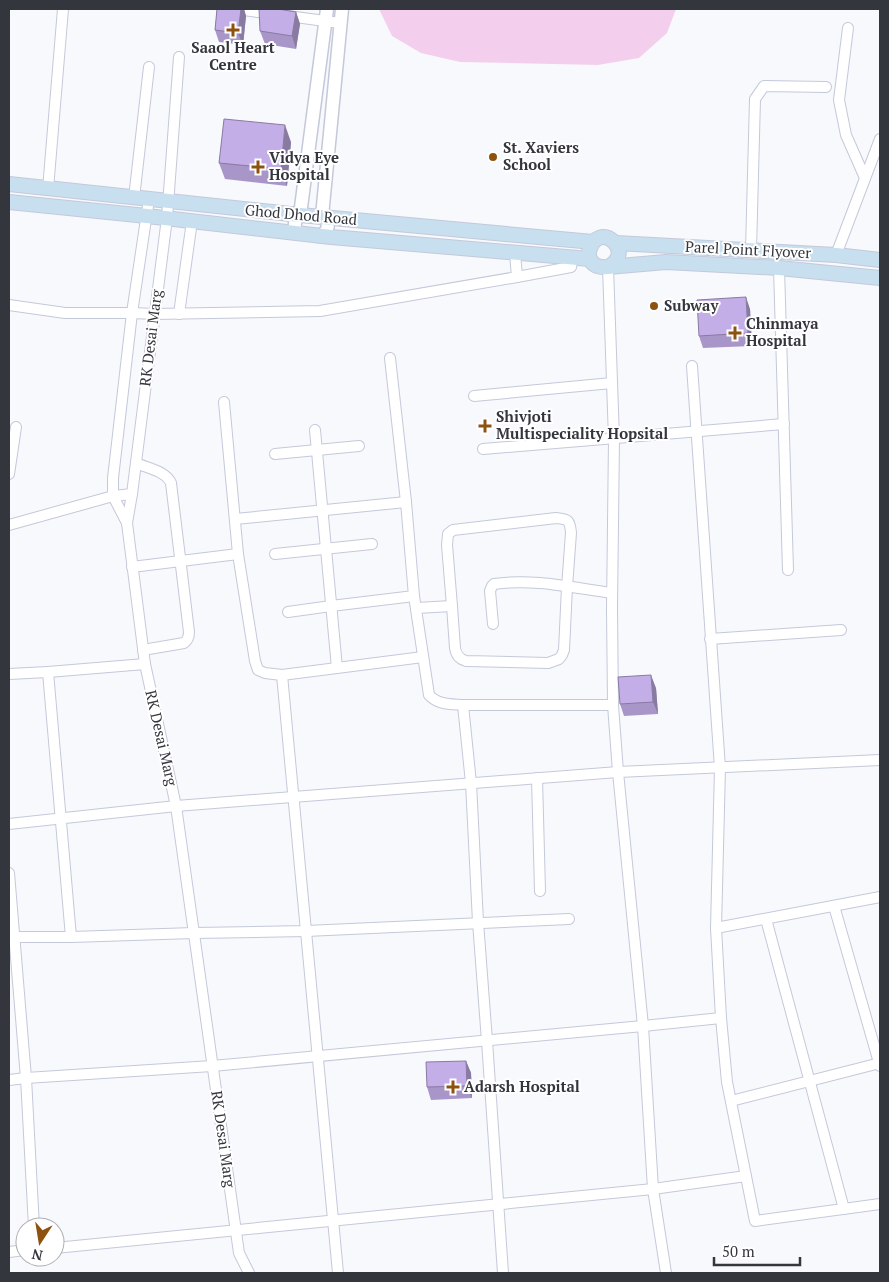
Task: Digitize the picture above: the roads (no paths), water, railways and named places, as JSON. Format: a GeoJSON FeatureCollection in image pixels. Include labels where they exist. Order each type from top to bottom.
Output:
{"type":"FeatureCollection","features":[{"type":"Feature","properties":{"kind":"main road","name":"Ghod Dhod Road"},"geometry":{"type":"LineString","coordinates":[[9,184],[300,215],[593,242],[600,238],[605,238],[616,243]]}},
{"type":"Feature","properties":{"kind":"main road"},"geometry":{"type":"LineString","coordinates":[[9,202],[320,236],[590,259],[603,268],[666,262],[779,268],[880,278]]}},
{"type":"Feature","properties":{"kind":"main road"},"geometry":{"type":"LineString","coordinates":[[590,259],[589,248],[593,242]]}},
{"type":"Feature","properties":{"kind":"main road","name":"Parel Point Flyover"},"geometry":{"type":"LineString","coordinates":[[616,243],[836,255],[880,260]]}},
{"type":"Feature","properties":{"kind":"main road"},"geometry":{"type":"LineString","coordinates":[[608,267],[616,262],[618,257],[616,243]]}},
{"type":"Feature","properties":{"kind":"street"},"geometry":{"type":"LineString","coordinates":[[48,188],[63,9]]}},
{"type":"Feature","properties":{"kind":"street"},"geometry":{"type":"LineString","coordinates":[[236,9],[326,15],[340,23]]}},
{"type":"Feature","properties":{"kind":"street"},"geometry":{"type":"LineString","coordinates":[[320,236],[326,232],[328,226],[326,219],[322,216],[342,9]]}},
{"type":"Feature","properties":{"kind":"street"},"geometry":{"type":"LineString","coordinates":[[298,233],[295,230],[294,223],[300,215],[326,15]]}},
{"type":"Feature","properties":{"kind":"street"},"geometry":{"type":"LineString","coordinates":[[848,28],[839,100],[846,135],[865,178]]}},
{"type":"Feature","properties":{"kind":"street","name":"RK Desai Marg"},"geometry":{"type":"LineString","coordinates":[[179,56],[167,218],[127,523],[145,664],[176,806],[239,1253],[249,1273]]}},
{"type":"Feature","properties":{"kind":"street"},"geometry":{"type":"LineString","coordinates":[[134,198],[149,67]]}},
{"type":"Feature","properties":{"kind":"street"},"geometry":{"type":"LineString","coordinates":[[751,250],[755,99],[764,86],[826,87]]}},
{"type":"Feature","properties":{"kind":"street"},"geometry":{"type":"LineString","coordinates":[[836,255],[879,143]]}},
{"type":"Feature","properties":{"kind":"street"},"geometry":{"type":"LineString","coordinates":[[127,523],[113,496],[113,478],[132,313],[149,199]]}},
{"type":"Feature","properties":{"kind":"street"},"geometry":{"type":"LineString","coordinates":[[179,314],[192,221]]}},
{"type":"Feature","properties":{"kind":"street"},"geometry":{"type":"LineString","coordinates":[[515,253],[517,277]]}},
{"type":"Feature","properties":{"kind":"street"},"geometry":{"type":"LineString","coordinates":[[9,306],[65,313],[179,314],[320,310],[571,267],[573,258]]}},
{"type":"Feature","properties":{"kind":"street"},"geometry":{"type":"LineString","coordinates":[[608,267],[614,438],[613,705],[643,1026],[653,1188],[666,1273]]}},
{"type":"Feature","properties":{"kind":"street"},"geometry":{"type":"LineString","coordinates":[[779,268],[788,570]]}},
{"type":"Feature","properties":{"kind":"street"},"geometry":{"type":"LineString","coordinates":[[390,358],[414,596],[429,695],[440,702],[463,705],[613,705]]}},
{"type":"Feature","properties":{"kind":"street"},"geometry":{"type":"LineString","coordinates":[[692,366],[720,768],[716,928],[721,1018],[730,1101],[755,1221],[880,1204]]}},
{"type":"Feature","properties":{"kind":"street"},"geometry":{"type":"LineString","coordinates":[[474,396],[612,383]]}},
{"type":"Feature","properties":{"kind":"street"},"geometry":{"type":"LineString","coordinates":[[224,402],[238,554],[258,670],[265,673],[282,675],[423,656]]}},
{"type":"Feature","properties":{"kind":"street"},"geometry":{"type":"LineString","coordinates":[[483,450],[784,424]]}},
{"type":"Feature","properties":{"kind":"street"},"geometry":{"type":"LineString","coordinates":[[9,474],[16,427]]}},
{"type":"Feature","properties":{"kind":"street"},"geometry":{"type":"LineString","coordinates":[[315,430],[336,668]]}},
{"type":"Feature","properties":{"kind":"street"},"geometry":{"type":"LineString","coordinates":[[275,454],[359,446]]}},
{"type":"Feature","properties":{"kind":"street"},"geometry":{"type":"LineString","coordinates":[[136,463],[165,475],[171,483],[189,637],[184,643],[143,650]]}},
{"type":"Feature","properties":{"kind":"street"},"geometry":{"type":"LineString","coordinates":[[9,525],[113,496],[132,494]]}},
{"type":"Feature","properties":{"kind":"street"},"geometry":{"type":"LineString","coordinates":[[235,519],[406,502]]}},
{"type":"Feature","properties":{"kind":"street"},"geometry":{"type":"LineString","coordinates":[[556,518],[568,520],[571,526],[571,533],[567,587],[564,650],[559,659],[548,663],[462,660],[456,653],[455,648],[446,545],[448,534],[453,530],[556,518]]}},
{"type":"Feature","properties":{"kind":"street"},"geometry":{"type":"LineString","coordinates":[[275,554],[372,544]]}},
{"type":"Feature","properties":{"kind":"street"},"geometry":{"type":"LineString","coordinates":[[132,567],[238,554]]}},
{"type":"Feature","properties":{"kind":"street"},"geometry":{"type":"LineString","coordinates":[[493,624],[490,591],[494,584],[531,583],[612,593]]}},
{"type":"Feature","properties":{"kind":"street"},"geometry":{"type":"LineString","coordinates":[[288,612],[414,596]]}},
{"type":"Feature","properties":{"kind":"street"},"geometry":{"type":"LineString","coordinates":[[416,608],[452,606]]}},
{"type":"Feature","properties":{"kind":"street"},"geometry":{"type":"LineString","coordinates":[[710,639],[841,630]]}},
{"type":"Feature","properties":{"kind":"street"},"geometry":{"type":"LineString","coordinates":[[9,674],[145,664]]}},
{"type":"Feature","properties":{"kind":"street"},"geometry":{"type":"LineString","coordinates":[[48,672],[71,937]]}},
{"type":"Feature","properties":{"kind":"street"},"geometry":{"type":"LineString","coordinates":[[282,675],[338,1273]]}},
{"type":"Feature","properties":{"kind":"street"},"geometry":{"type":"LineString","coordinates":[[463,705],[471,783],[478,922],[488,1040],[503,1273]]}},
{"type":"Feature","properties":{"kind":"street"},"geometry":{"type":"LineString","coordinates":[[9,824],[176,806],[618,772],[880,760]]}},
{"type":"Feature","properties":{"kind":"street"},"geometry":{"type":"LineString","coordinates":[[537,778],[540,892]]}},
{"type":"Feature","properties":{"kind":"street"},"geometry":{"type":"LineString","coordinates":[[9,873],[26,1078],[33,1217]]}},
{"type":"Feature","properties":{"kind":"street"},"geometry":{"type":"LineString","coordinates":[[716,928],[880,897]]}},
{"type":"Feature","properties":{"kind":"street"},"geometry":{"type":"LineString","coordinates":[[730,1101],[880,1064],[834,906]]}},
{"type":"Feature","properties":{"kind":"street"},"geometry":{"type":"LineString","coordinates":[[14,937],[306,931],[569,918]]}},
{"type":"Feature","properties":{"kind":"street"},"geometry":{"type":"LineString","coordinates":[[766,918],[844,1209]]}},
{"type":"Feature","properties":{"kind":"street"},"geometry":{"type":"LineString","coordinates":[[9,1080],[212,1066],[721,1018]]}},
{"type":"Feature","properties":{"kind":"street"},"geometry":{"type":"LineString","coordinates":[[65,1247],[653,1188],[746,1176]]}},
{"type":"Feature","properties":{"kind":"place","name":"Saaol Heart Centre"},"geometry":{"type":"Point","coordinates":[233,30]}},
{"type":"Feature","properties":{"kind":"place","name":"St. Xaviers School"},"geometry":{"type":"Point","coordinates":[493,157]}},
{"type":"Feature","properties":{"kind":"place","name":"Vidya Eye Hospital"},"geometry":{"type":"Point","coordinates":[258,167]}},
{"type":"Feature","properties":{"kind":"place","name":"Subway"},"geometry":{"type":"Point","coordinates":[654,306]}},
{"type":"Feature","properties":{"kind":"place","name":"Chinmaya Hospital"},"geometry":{"type":"Point","coordinates":[735,333]}},
{"type":"Feature","properties":{"kind":"place","name":"Shivjoti Multispeciality Hopsital"},"geometry":{"type":"Point","coordinates":[485,426]}},
{"type":"Feature","properties":{"kind":"place","name":"Adarsh Hospital"},"geometry":{"type":"Point","coordinates":[453,1087]}}]}
